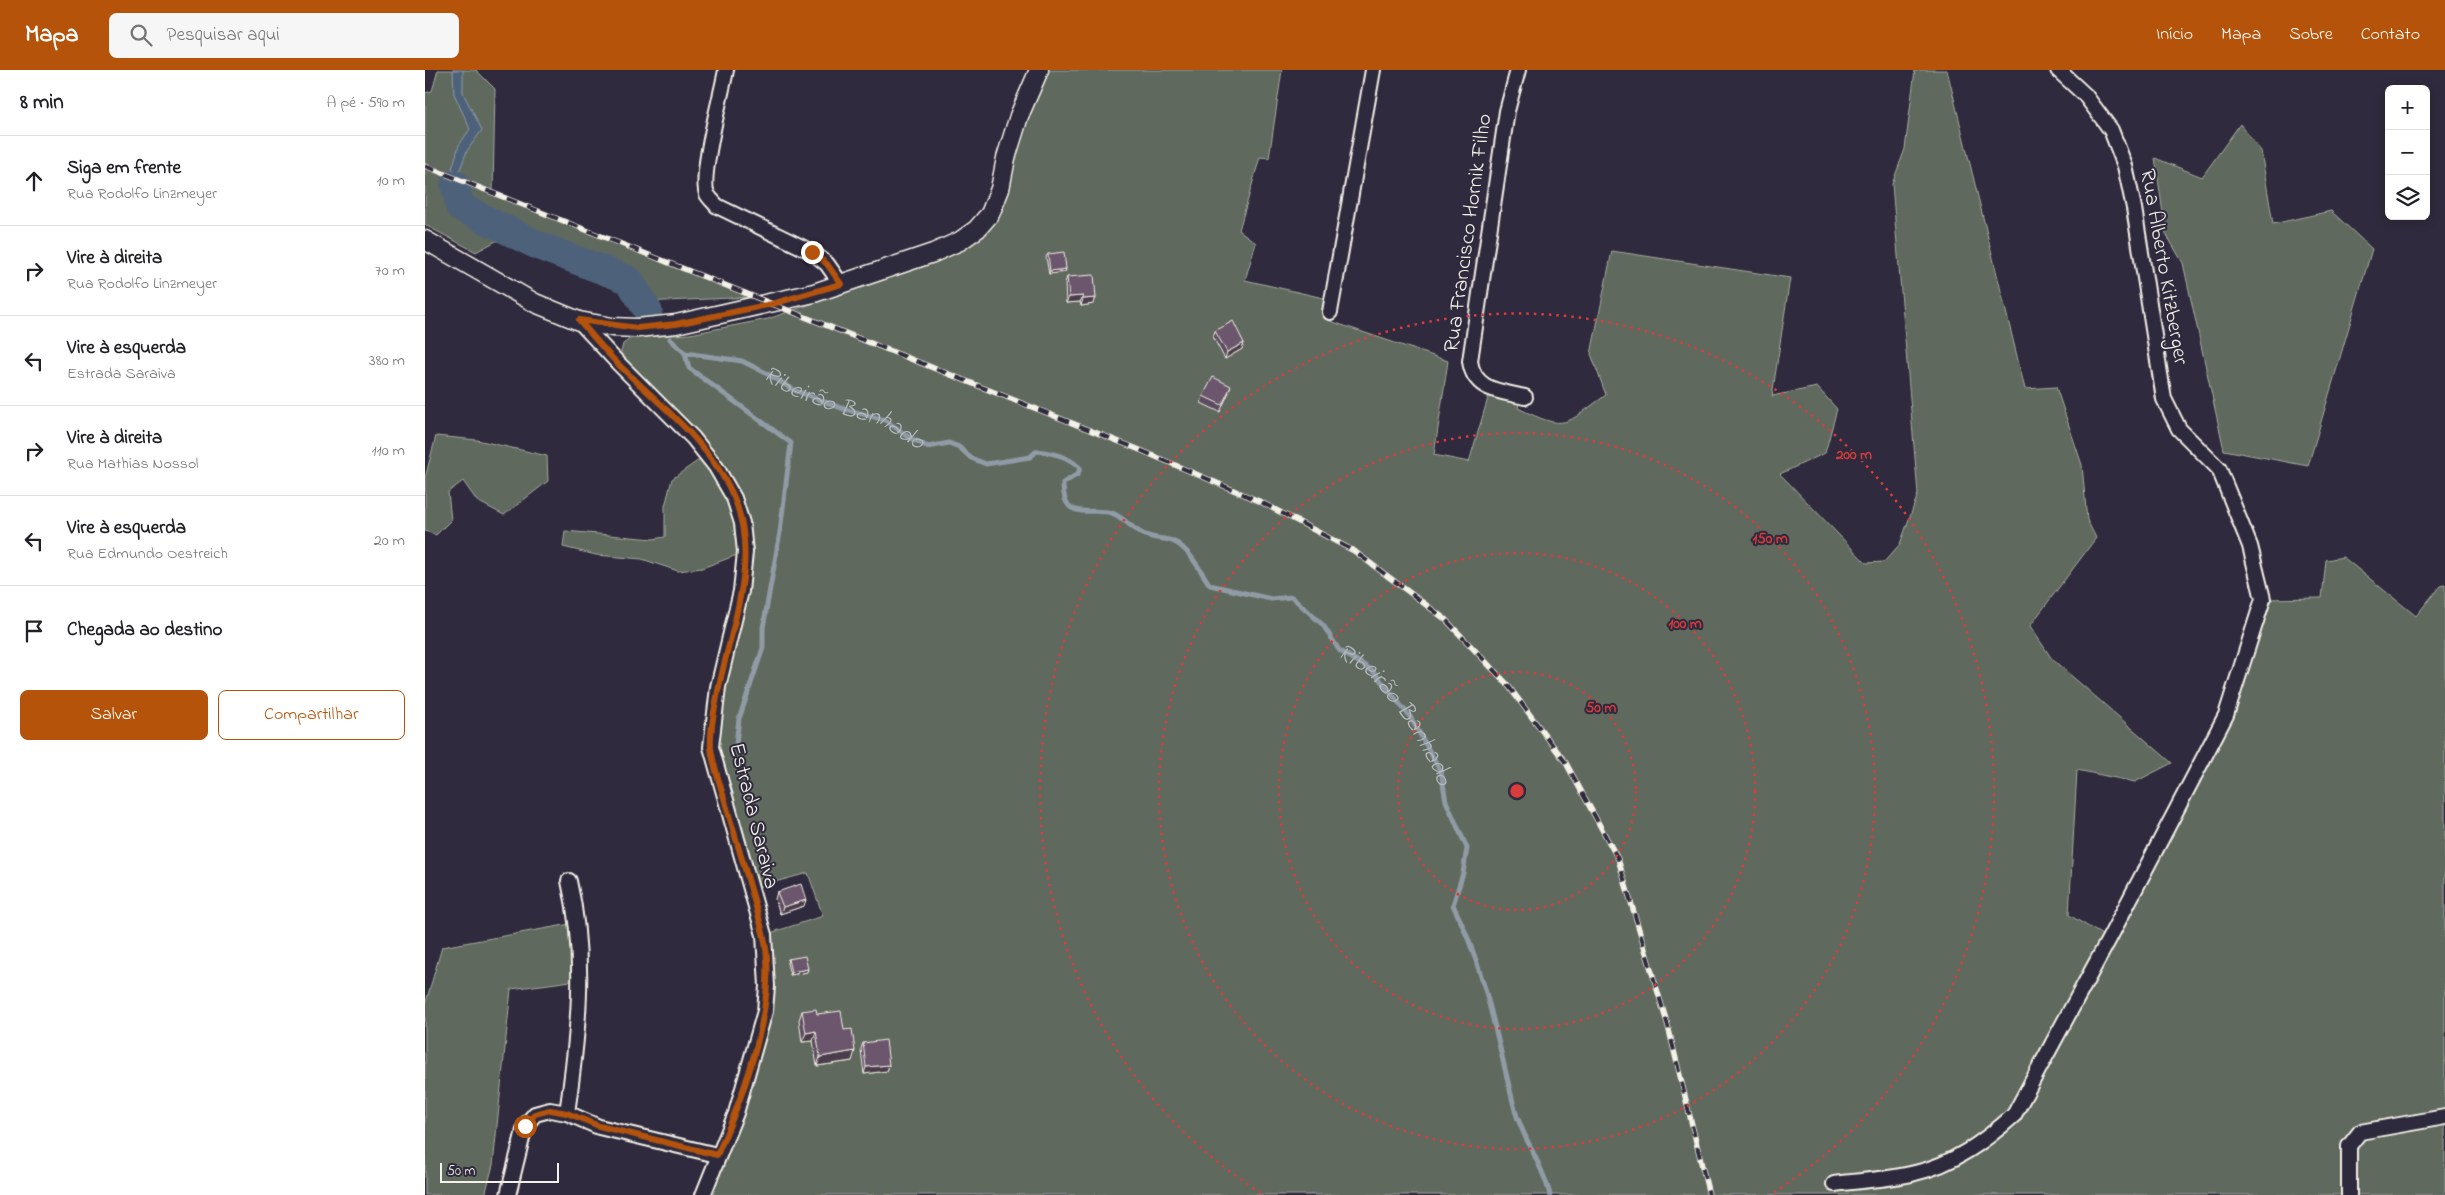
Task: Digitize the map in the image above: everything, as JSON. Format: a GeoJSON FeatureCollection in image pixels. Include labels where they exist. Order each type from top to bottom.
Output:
{"type":"FeatureCollection","features":[{"type":"Feature","properties":{"kind":"street"},"geometry":{"type":"LineString","coordinates":[[726,70],[708,158],[707,194],[717,206],[812,252],[827,264],[841,284]]}},
{"type":"Feature","properties":{"kind":"street"},"geometry":{"type":"LineString","coordinates":[[425,240],[535,303],[579,320],[637,328],[676,324],[772,304],[841,284],[933,253],[960,241],[977,229],[990,214],[1000,189],[1006,158],[1019,116],[1039,70]]}},
{"type":"Feature","properties":{"kind":"street"},"geometry":{"type":"LineString","coordinates":[[1330,312],[1373,70]]}},
{"type":"Feature","properties":{"kind":"street","name":"Rua Francisco Hornik Filho"},"geometry":{"type":"LineString","coordinates":[[1517,70],[1507,111],[1470,362],[1472,374],[1479,383],[1525,397]]}},
{"type":"Feature","properties":{"kind":"street","name":"Rua Alberto Kitzberger"},"geometry":{"type":"LineString","coordinates":[[1834,1184],[1915,1174],[1949,1161],[1990,1137],[2014,1114],[2109,939],[2226,715],[2263,599],[2250,546],[2219,469],[2179,430],[2164,399],[2134,208],[2125,166],[2111,130],[2085,95],[2059,70]]}},
{"type":"Feature","properties":{"kind":"street","name":"Estrada Saraiva"},"geometry":{"type":"LineString","coordinates":[[579,320],[617,363],[693,438],[716,467],[734,498],[742,523],[745,552],[741,591],[718,687],[711,748],[764,935],[767,986],[765,1011],[736,1112],[717,1155],[703,1195]]}},
{"type":"Feature","properties":{"kind":"street"},"geometry":{"type":"LineString","coordinates":[[567,1113],[580,1003],[575,907],[569,882]]}},
{"type":"Feature","properties":{"kind":"street"},"geometry":{"type":"LineString","coordinates":[[508,1195],[525,1126],[535,1114],[550,1110],[567,1113],[599,1126],[717,1155]]}},
{"type":"Feature","properties":{"kind":"street"},"geometry":{"type":"LineString","coordinates":[[2349,1195],[2349,1146],[2360,1132],[2445,1116]]}},
{"type":"Feature","properties":{"kind":"green space"},"geometry":{"type":"Polygon","coordinates":[[[438,70],[476,70],[495,89],[493,193],[753,297],[643,302],[629,279],[539,246],[496,241],[476,252],[425,225],[425,93],[432,91],[438,70]]]}},
{"type":"Feature","properties":{"kind":"green space"},"geometry":{"type":"Polygon","coordinates":[[[1046,70],[1282,70],[1269,158],[1260,157],[1239,230],[1256,243],[1245,280],[1332,300],[1330,321],[1448,361],[1434,455],[1469,462],[1491,388],[1521,396],[1518,408],[1534,416],[1556,422],[1565,422],[1573,419],[1606,395],[1591,354],[1612,251],[1790,278],[1772,396],[1817,387],[1837,409],[1825,453],[1780,474],[1866,563],[1884,562],[1900,544],[1918,494],[1892,184],[1905,149],[1915,70],[1947,70],[2025,389],[2056,387],[2082,465],[2087,520],[2096,538],[2030,626],[2052,659],[2172,763],[2135,782],[2077,770],[2069,915],[2109,939],[2226,715],[2263,599],[2322,598],[2326,560],[2343,557],[2416,616],[2440,586],[2445,585],[2445,1195],[703,1195],[765,1011],[764,935],[823,916],[808,873],[749,889],[711,748],[745,552],[702,568],[678,571],[642,559],[596,555],[563,547],[565,531],[653,539],[665,537],[665,506],[672,479],[706,455],[618,363],[623,344],[631,338],[690,334],[768,319],[887,277],[982,233],[1024,117],[1046,70]]]}},
{"type":"Feature","properties":{"kind":"green space"},"geometry":{"type":"Polygon","coordinates":[[[2240,124],[2261,151],[2273,224],[2331,211],[2372,249],[2308,466],[2224,450],[2183,263],[2166,234],[2155,158],[2202,177],[2240,124]]]}},
{"type":"Feature","properties":{"kind":"green space"},"geometry":{"type":"Polygon","coordinates":[[[436,436],[477,440],[547,456],[548,481],[504,515],[477,501],[463,481],[448,492],[451,520],[436,535],[425,531],[425,478],[436,436]]]}},
{"type":"Feature","properties":{"kind":"green space"},"geometry":{"type":"Polygon","coordinates":[[[576,923],[579,980],[511,989],[493,1165],[485,1195],[425,1195],[425,1005],[442,947],[576,923]]]}},
{"type":"Feature","properties":{"kind":"water"},"geometry":{"type":"Polygon","coordinates":[[[453,70],[463,70],[463,93],[482,130],[467,151],[459,172],[452,169],[459,145],[470,129],[454,94],[453,70]]]}},
{"type":"Feature","properties":{"kind":"building"},"geometry":{"type":"Polygon","coordinates":[[[1064,252],[1066,269],[1050,271],[1048,254],[1064,252]]]}},
{"type":"Feature","properties":{"kind":"building"},"geometry":{"type":"Polygon","coordinates":[[[1094,275],[1096,298],[1083,299],[1083,296],[1069,297],[1067,277],[1094,275]]]}},
{"type":"Feature","properties":{"kind":"building"},"geometry":{"type":"Polygon","coordinates":[[[1233,321],[1244,343],[1227,352],[1215,331],[1233,321]]]}},
{"type":"Feature","properties":{"kind":"building"},"geometry":{"type":"Polygon","coordinates":[[[1213,377],[1231,386],[1222,405],[1203,396],[1213,377]]]}},
{"type":"Feature","properties":{"kind":"building"},"geometry":{"type":"Polygon","coordinates":[[[801,884],[806,900],[783,907],[777,892],[801,884]]]}},
{"type":"Feature","properties":{"kind":"building"},"geometry":{"type":"Polygon","coordinates":[[[805,956],[808,969],[791,972],[788,959],[805,956]]]}},
{"type":"Feature","properties":{"kind":"building"},"geometry":{"type":"Polygon","coordinates":[[[816,1009],[817,1014],[841,1011],[844,1030],[852,1029],[855,1051],[820,1057],[816,1031],[806,1033],[802,1011],[816,1009]]]}},
{"type":"Feature","properties":{"kind":"building"},"geometry":{"type":"Polygon","coordinates":[[[886,1040],[889,1065],[866,1067],[863,1043],[886,1040]]]}},
{"type":"Feature","properties":{"kind":"waterway","name":"Ribeirão Banhado"},"geometry":{"type":"LineString","coordinates":[[455,184],[460,207],[539,246],[629,280],[648,311]]}},
{"type":"Feature","properties":{"kind":"waterway","name":"Ribeirão Banhado"},"geometry":{"type":"LineString","coordinates":[[670,339],[685,353],[742,361],[794,390],[841,408],[885,420],[910,438],[928,447],[949,443],[959,447],[971,458],[986,464],[1030,457],[1037,451],[1065,458],[1080,468],[1078,474],[1063,483],[1064,496],[1073,509],[1112,513],[1143,534],[1179,544],[1191,556],[1210,585],[1271,599],[1292,597],[1323,625],[1339,650],[1373,671],[1411,718],[1441,772],[1446,801],[1467,848],[1463,873],[1453,905],[1474,955],[1482,980],[1515,1110],[1543,1173],[1550,1195]]}},
{"type":"Feature","properties":{"kind":"waterway"},"geometry":{"type":"LineString","coordinates":[[685,353],[689,368],[791,443],[780,532],[763,628],[763,648],[739,719],[736,744]]}},
{"type":"Feature","properties":{"kind":"railway"},"geometry":{"type":"LineString","coordinates":[[425,166],[1140,450],[1259,501],[1354,551],[1445,619],[1507,684],[1566,763],[1618,859],[1668,1026],[1709,1195]]}},
{"type":"Feature","properties":{"kind":"route"},"geometry":{"type":"LineString","coordinates":[[525,1126],[535,1114],[550,1110],[567,1113],[599,1126],[717,1155],[736,1112],[765,1011],[767,986],[767,959],[764,935],[749,889],[711,748],[713,715],[718,687],[741,591],[745,552],[742,523],[734,498],[716,467],[693,438],[617,363],[579,320],[637,328],[676,324],[772,304],[841,284],[827,264],[812,252]]}}]}
